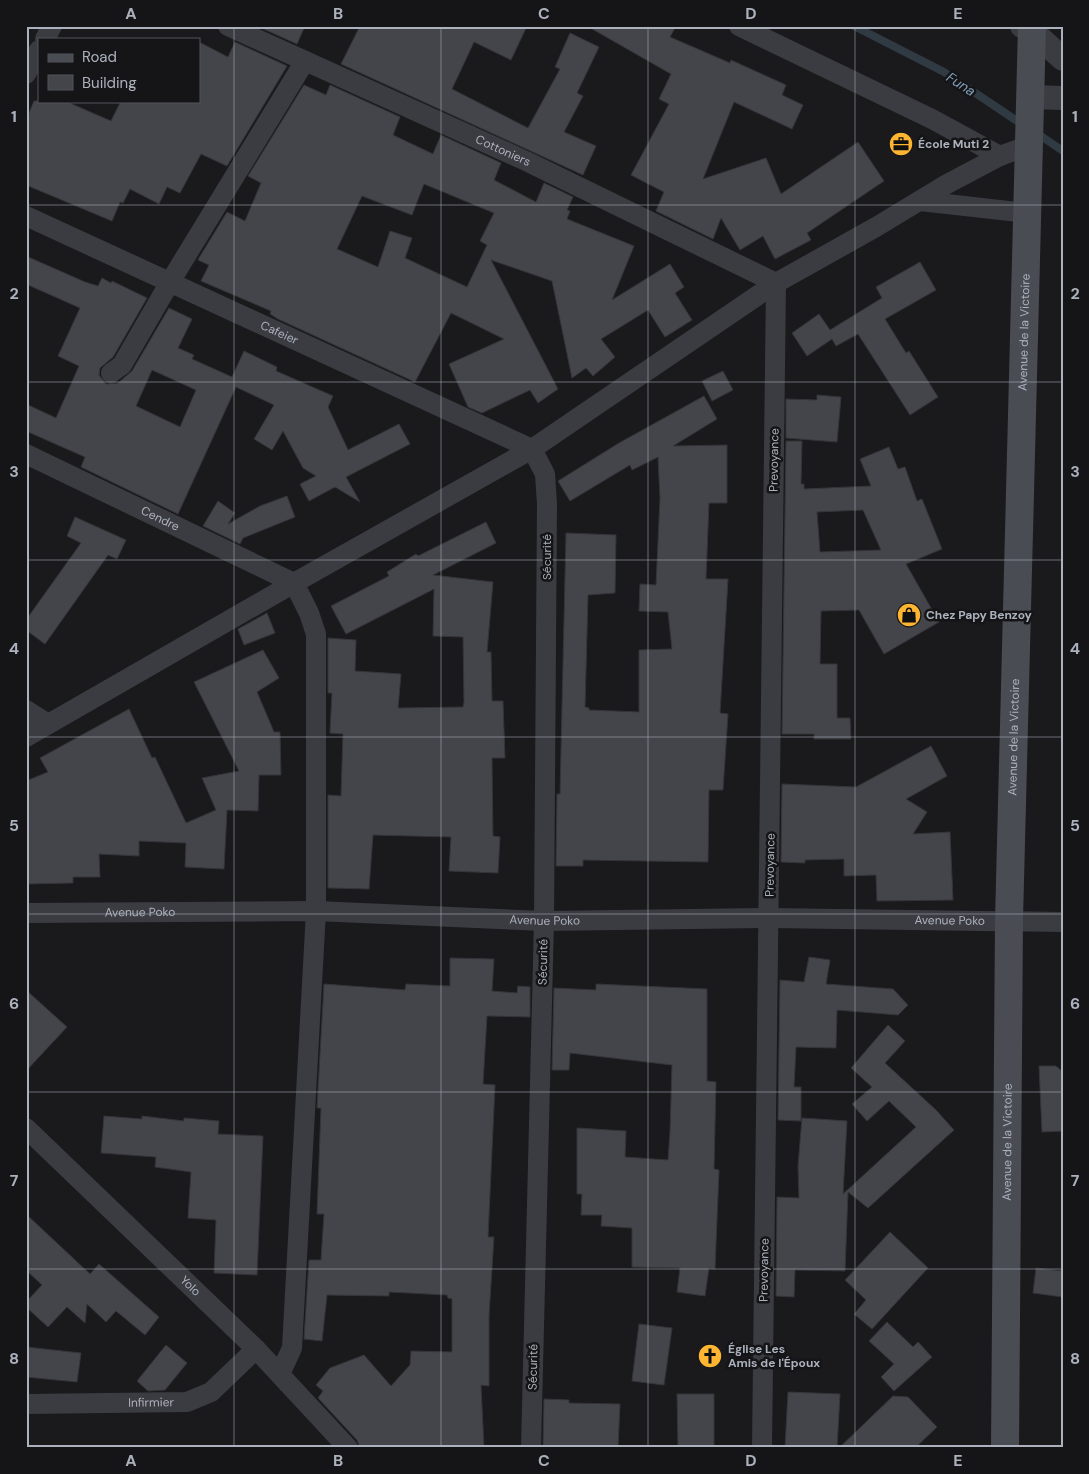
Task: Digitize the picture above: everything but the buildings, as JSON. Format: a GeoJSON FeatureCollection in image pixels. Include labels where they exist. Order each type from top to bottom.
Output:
{"type":"FeatureCollection","features":[{"type":"Feature","properties":{"kind":"main road","name":"Avenue de la Victoire"},"geometry":{"type":"LineString","coordinates":[[1005,1448],[1009,920],[1027,213],[1029,28]]}},
{"type":"Feature","properties":{"kind":"street"},"geometry":{"type":"LineString","coordinates":[[46,38],[52,26]]}},
{"type":"Feature","properties":{"kind":"street","name":"Cottoniers"},"geometry":{"type":"LineString","coordinates":[[228,26],[526,161],[776,283]]}},
{"type":"Feature","properties":{"kind":"street"},"geometry":{"type":"LineString","coordinates":[[739,26],[932,119],[1000,156]]}},
{"type":"Feature","properties":{"kind":"street"},"geometry":{"type":"LineString","coordinates":[[1029,28],[1063,59]]}},
{"type":"Feature","properties":{"kind":"street"},"geometry":{"type":"LineString","coordinates":[[26,74],[38,52]]}},
{"type":"Feature","properties":{"kind":"street"},"geometry":{"type":"LineString","coordinates":[[111,373],[122,365],[170,282],[305,61]]}},
{"type":"Feature","properties":{"kind":"street"},"geometry":{"type":"LineString","coordinates":[[26,737],[532,449],[776,283],[1000,156],[1029,123],[1063,98]]}},
{"type":"Feature","properties":{"kind":"street"},"geometry":{"type":"LineString","coordinates":[[920,200],[1027,213]]}},
{"type":"Feature","properties":{"kind":"street","name":"Cafeier"},"geometry":{"type":"LineString","coordinates":[[26,216],[532,449]]}},
{"type":"Feature","properties":{"kind":"street","name":"Prevoyance"},"geometry":{"type":"LineString","coordinates":[[762,1448],[776,283]]}},
{"type":"Feature","properties":{"kind":"street","name":"Sécurité"},"geometry":{"type":"LineString","coordinates":[[531,1448],[544,921],[547,504],[544,474],[532,449]]}},
{"type":"Feature","properties":{"kind":"street","name":"Cendre"},"geometry":{"type":"LineString","coordinates":[[26,454],[294,583]]}},
{"type":"Feature","properties":{"kind":"street"},"geometry":{"type":"LineString","coordinates":[[280,1374],[292,1348],[316,911],[316,634],[309,613],[294,583]]}},
{"type":"Feature","properties":{"kind":"street"},"geometry":{"type":"LineString","coordinates":[[26,710],[48,724]]}},
{"type":"Feature","properties":{"kind":"street","name":"Avenue Poko"},"geometry":{"type":"LineString","coordinates":[[26,913],[316,911],[544,921],[769,918],[1063,922]]}},
{"type":"Feature","properties":{"kind":"street","name":"Yolo"},"geometry":{"type":"LineString","coordinates":[[26,1128],[256,1349],[348,1448]]}},
{"type":"Feature","properties":{"kind":"street","name":"Infirmier"},"geometry":{"type":"LineString","coordinates":[[26,1404],[187,1402],[211,1392],[256,1349]]}},
{"type":"Feature","properties":{"kind":"waterway","name":"Funa"},"geometry":{"type":"LineString","coordinates":[[854,26],[944,72],[1023,125]]}},
{"type":"Feature","properties":{"kind":"waterway","name":"Funa"},"geometry":{"type":"LineString","coordinates":[[1035,132],[1063,151]]}},
{"type":"Feature","properties":{"kind":"place","name":"École Muti 2"},"geometry":{"type":"Point","coordinates":[901,144]}},
{"type":"Feature","properties":{"kind":"place","name":"Chez Papy Benzoy"},"geometry":{"type":"Point","coordinates":[909,615]}},
{"type":"Feature","properties":{"kind":"place","name":"Église Les Amis de l'Époux"},"geometry":{"type":"Point","coordinates":[710,1356]}}]}
